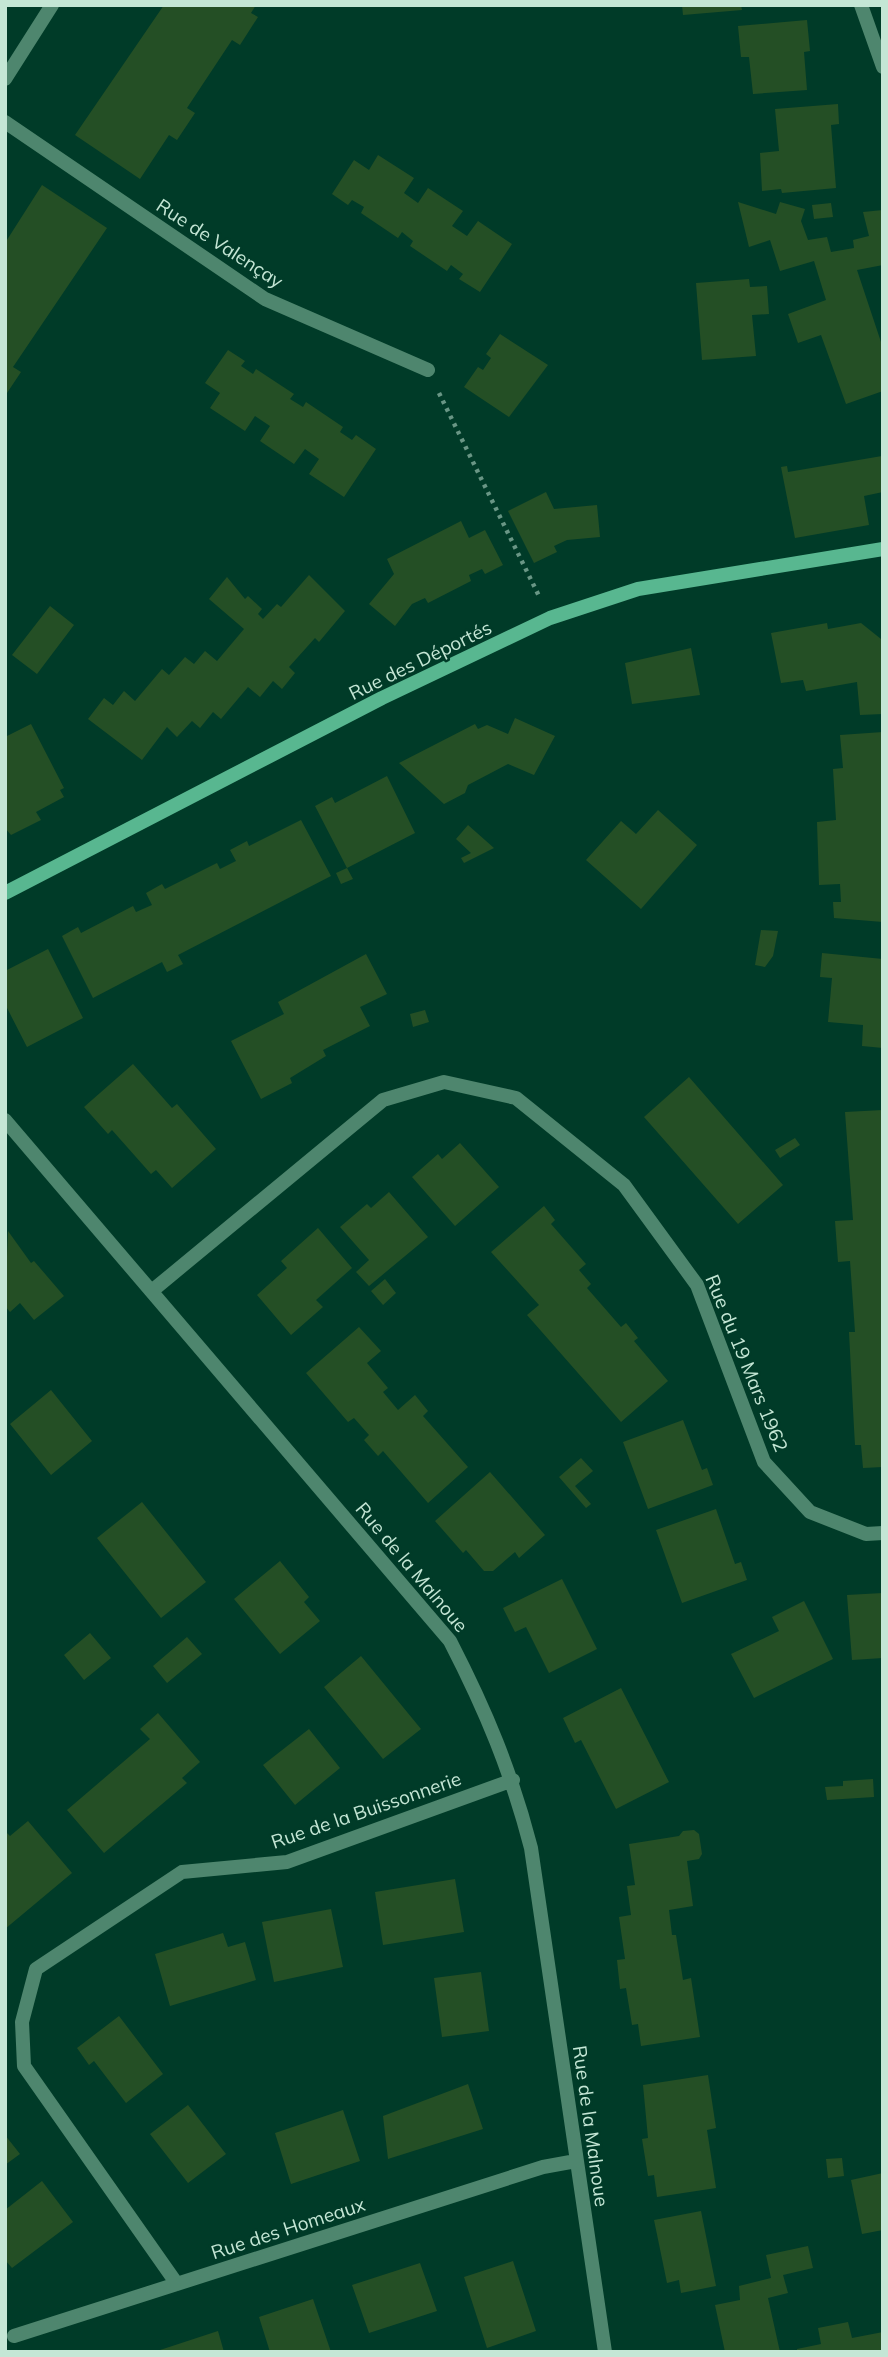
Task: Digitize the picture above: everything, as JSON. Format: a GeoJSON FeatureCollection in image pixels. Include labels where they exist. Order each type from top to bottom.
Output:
{"type":"FeatureCollection","features":[{"type":"Feature","properties":{"kind":"street"},"geometry":{"type":"LineString","coordinates":[[5,79],[52,5]]}},
{"type":"Feature","properties":{"kind":"street"},"geometry":{"type":"LineString","coordinates":[[861,5],[883,66]]}},
{"type":"Feature","properties":{"kind":"street","name":"Rue de Valençay"},"geometry":{"type":"LineString","coordinates":[[5,122],[265,299],[428,370]]}},
{"type":"Feature","properties":{"kind":"street","name":"Rue des Déportés"},"geometry":{"type":"LineString","coordinates":[[5,893],[382,698],[550,618],[638,589],[883,549]]}},
{"type":"Feature","properties":{"kind":"street","name":"Rue du 19 Mars 1962"},"geometry":{"type":"LineString","coordinates":[[153,1290],[383,1100],[444,1082],[516,1098],[624,1185],[697,1285],[764,1462],[810,1513],[866,1534],[883,1534]]}},
{"type":"Feature","properties":{"kind":"street","name":"Rue de la Malnoue"},"geometry":{"type":"LineString","coordinates":[[5,1120],[153,1290],[450,1641],[484,1707],[513,1780],[531,1848],[605,2352]]}},
{"type":"Feature","properties":{"kind":"street","name":"Rue de la Buissonnerie"},"geometry":{"type":"LineString","coordinates":[[177,2284],[24,2066],[22,2022],[36,1969],[182,1872],[287,1862],[513,1780]]}},
{"type":"Feature","properties":{"kind":"street","name":"Rue des Homeaux"},"geometry":{"type":"LineString","coordinates":[[14,2336],[543,2167],[576,2161]]}},
{"type":"Feature","properties":{"kind":"path"},"geometry":{"type":"LineString","coordinates":[[428,370],[550,618]]}},
{"type":"Feature","properties":{"kind":"building"},"geometry":{"type":"Polygon","coordinates":[[[164,5],[256,5],[251,13],[258,17],[240,45],[232,40],[187,108],[195,113],[177,140],[169,135],[140,179],[75,135],[164,5]]]}},
{"type":"Feature","properties":{"kind":"building"},"geometry":{"type":"Polygon","coordinates":[[[682,5],[741,5],[742,10],[683,15],[682,5]]]}},
{"type":"Feature","properties":{"kind":"building"},"geometry":{"type":"Polygon","coordinates":[[[807,20],[810,51],[804,52],[807,90],[753,94],[749,57],[741,57],[738,26],[807,20]]]}},
{"type":"Feature","properties":{"kind":"building"},"geometry":{"type":"Polygon","coordinates":[[[838,104],[839,124],[831,125],[836,188],[782,193],[781,189],[762,191],[760,153],[779,151],[775,109],[838,104]]]}},
{"type":"Feature","properties":{"kind":"building"},"geometry":{"type":"Polygon","coordinates":[[[378,155],[414,178],[404,193],[418,203],[428,188],[463,211],[452,226],[467,236],[478,221],[512,244],[480,292],[459,279],[463,274],[451,265],[447,271],[410,246],[413,241],[402,232],[398,238],[361,213],[364,207],[352,200],[348,205],[332,194],[354,160],[369,170],[378,155]]]}},
{"type":"Feature","properties":{"kind":"building"},"geometry":{"type":"Polygon","coordinates":[[[42,185],[107,228],[13,367],[21,372],[5,396],[5,243],[42,185]]]}},
{"type":"Feature","properties":{"kind":"building"},"geometry":{"type":"Polygon","coordinates":[[[738,202],[776,214],[780,202],[805,209],[801,221],[808,240],[827,237],[831,252],[854,248],[853,240],[869,236],[863,212],[883,210],[883,265],[857,270],[883,348],[883,391],[846,404],[821,335],[798,343],[788,314],[826,300],[814,261],[780,271],[770,240],[749,247],[738,202]]]}},
{"type":"Feature","properties":{"kind":"building"},"geometry":{"type":"Polygon","coordinates":[[[831,203],[833,217],[814,219],[812,205],[831,203]]]}},
{"type":"Feature","properties":{"kind":"building"},"geometry":{"type":"Polygon","coordinates":[[[749,279],[750,287],[767,286],[769,314],[752,315],[756,356],[702,360],[696,283],[749,279]]]}},
{"type":"Feature","properties":{"kind":"building"},"geometry":{"type":"Polygon","coordinates":[[[500,334],[548,365],[509,417],[464,387],[478,367],[483,370],[491,358],[486,354],[500,334]]]}},
{"type":"Feature","properties":{"kind":"building"},"geometry":{"type":"Polygon","coordinates":[[[228,350],[245,361],[241,366],[253,374],[256,369],[294,394],[290,399],[303,407],[306,402],[343,427],[340,432],[352,440],[356,435],[376,449],[344,497],[309,474],[319,459],[305,449],[294,464],[260,441],[270,426],[255,416],[245,431],[210,408],[220,393],[205,383],[228,350]]]}},
{"type":"Feature","properties":{"kind":"building"},"geometry":{"type":"Polygon","coordinates":[[[882,456],[883,492],[864,496],[869,525],[795,538],[781,467],[787,466],[788,472],[882,456]]]}},
{"type":"Feature","properties":{"kind":"building"},"geometry":{"type":"Polygon","coordinates":[[[546,492],[554,509],[597,505],[600,537],[567,540],[554,546],[557,552],[534,563],[508,511],[546,492]]]}},
{"type":"Feature","properties":{"kind":"building"},"geometry":{"type":"Polygon","coordinates":[[[461,521],[469,538],[485,530],[503,565],[485,574],[482,569],[469,575],[471,581],[428,603],[425,598],[412,604],[395,626],[369,604],[394,574],[387,559],[461,521]]]}},
{"type":"Feature","properties":{"kind":"building"},"geometry":{"type":"Polygon","coordinates":[[[309,575],[345,611],[319,642],[315,638],[289,667],[295,673],[282,689],[273,681],[260,697],[248,687],[221,719],[213,712],[200,728],[192,721],[177,737],[167,727],[142,760],[88,719],[104,698],[113,705],[124,691],[135,701],[162,669],[169,675],[185,657],[194,664],[205,651],[217,661],[244,629],[209,599],[227,577],[245,599],[248,596],[262,609],[258,614],[263,619],[277,604],[281,607],[309,575]]]}},
{"type":"Feature","properties":{"kind":"building"},"geometry":{"type":"Polygon","coordinates":[[[50,606],[74,625],[37,674],[12,655],[50,606]]]}},
{"type":"Feature","properties":{"kind":"building"},"geometry":{"type":"Polygon","coordinates":[[[827,623],[828,629],[861,623],[881,639],[883,714],[860,715],[857,682],[806,691],[803,680],[781,683],[771,633],[827,623]]]}},
{"type":"Feature","properties":{"kind":"building"},"geometry":{"type":"Polygon","coordinates":[[[691,648],[700,695],[632,704],[625,663],[691,648]]]}},
{"type":"Feature","properties":{"kind":"building"},"geometry":{"type":"Polygon","coordinates":[[[515,718],[555,736],[534,775],[508,764],[468,785],[465,793],[444,804],[399,763],[475,724],[478,729],[487,725],[508,734],[515,718]]]}},
{"type":"Feature","properties":{"kind":"building"},"geometry":{"type":"Polygon","coordinates":[[[31,724],[64,788],[60,790],[64,797],[36,812],[41,820],[11,835],[5,828],[5,737],[31,724]]]}},
{"type":"Feature","properties":{"kind":"building"},"geometry":{"type":"Polygon","coordinates":[[[883,732],[883,922],[834,918],[833,902],[841,902],[840,884],[819,885],[817,822],[836,820],[833,769],[843,768],[840,735],[883,732]]]}},
{"type":"Feature","properties":{"kind":"building"},"geometry":{"type":"Polygon","coordinates":[[[387,776],[415,833],[347,868],[315,806],[332,797],[335,803],[387,776]]]}},
{"type":"Feature","properties":{"kind":"building"},"geometry":{"type":"Polygon","coordinates":[[[658,810],[697,845],[641,909],[586,860],[621,821],[636,834],[658,810]]]}},
{"type":"Feature","properties":{"kind":"building"},"geometry":{"type":"Polygon","coordinates":[[[301,820],[331,876],[178,955],[183,964],[167,972],[162,962],[93,998],[62,936],[78,927],[81,933],[133,906],[136,912],[152,905],[146,893],[162,884],[165,889],[217,863],[220,869],[236,861],[230,850],[247,841],[249,846],[301,820]]]}},
{"type":"Feature","properties":{"kind":"building"},"geometry":{"type":"Polygon","coordinates":[[[468,825],[494,848],[464,863],[461,858],[471,853],[456,839],[468,825]]]}},
{"type":"Feature","properties":{"kind":"building"},"geometry":{"type":"Polygon","coordinates":[[[347,868],[353,879],[341,884],[336,873],[347,868]]]}},
{"type":"Feature","properties":{"kind":"building"},"geometry":{"type":"Polygon","coordinates":[[[761,930],[778,931],[773,956],[765,967],[755,965],[761,930]]]}},
{"type":"Feature","properties":{"kind":"building"},"geometry":{"type":"Polygon","coordinates":[[[48,949],[83,1018],[27,1047],[5,1004],[5,971],[48,949]]]}},
{"type":"Feature","properties":{"kind":"building"},"geometry":{"type":"Polygon","coordinates":[[[822,953],[883,959],[883,1048],[862,1046],[863,1025],[828,1022],[832,978],[820,977],[822,953]]]}},
{"type":"Feature","properties":{"kind":"building"},"geometry":{"type":"Polygon","coordinates":[[[366,954],[387,994],[360,1007],[370,1026],[323,1050],[326,1056],[290,1078],[292,1083],[261,1099],[231,1041],[284,1014],[278,1002],[366,954]]]}},
{"type":"Feature","properties":{"kind":"building"},"geometry":{"type":"Polygon","coordinates":[[[425,1010],[429,1022],[413,1027],[410,1014],[425,1010]]]}},
{"type":"Feature","properties":{"kind":"building"},"geometry":{"type":"Polygon","coordinates":[[[133,1064],[172,1108],[177,1104],[216,1149],[172,1188],[156,1170],[151,1174],[112,1130],[108,1134],[84,1107],[133,1064]]]}},
{"type":"Feature","properties":{"kind":"building"},"geometry":{"type":"Polygon","coordinates":[[[689,1077],[783,1185],[738,1224],[644,1117],[689,1077]]]}},
{"type":"Feature","properties":{"kind":"building"},"geometry":{"type":"Polygon","coordinates":[[[883,1110],[883,1467],[863,1468],[861,1445],[855,1445],[849,1332],[855,1332],[850,1261],[838,1262],[835,1221],[853,1220],[845,1112],[883,1110]]]}},
{"type":"Feature","properties":{"kind":"building"},"geometry":{"type":"Polygon","coordinates":[[[795,1138],[800,1145],[780,1158],[775,1150],[795,1138]]]}},
{"type":"Feature","properties":{"kind":"building"},"geometry":{"type":"Polygon","coordinates":[[[460,1143],[499,1187],[455,1226],[412,1177],[438,1154],[442,1159],[460,1143]]]}},
{"type":"Feature","properties":{"kind":"building"},"geometry":{"type":"Polygon","coordinates":[[[389,1192],[428,1237],[369,1286],[356,1272],[369,1260],[340,1227],[367,1204],[371,1208],[389,1192]]]}},
{"type":"Feature","properties":{"kind":"building"},"geometry":{"type":"Polygon","coordinates":[[[544,1206],[555,1220],[551,1224],[586,1264],[579,1270],[591,1284],[587,1288],[621,1327],[626,1323],[638,1338],[634,1341],[668,1381],[621,1422],[527,1315],[539,1305],[491,1252],[544,1206]]]}},
{"type":"Feature","properties":{"kind":"building"},"geometry":{"type":"Polygon","coordinates":[[[318,1228],[352,1268],[316,1300],[323,1307],[291,1335],[257,1295],[287,1268],[281,1261],[318,1228]]]}},
{"type":"Feature","properties":{"kind":"building"},"geometry":{"type":"Polygon","coordinates":[[[8,1231],[31,1263],[34,1261],[64,1296],[34,1320],[20,1303],[10,1312],[5,1306],[8,1231]]]}},
{"type":"Feature","properties":{"kind":"building"},"geometry":{"type":"Polygon","coordinates":[[[385,1279],[396,1293],[383,1305],[371,1291],[385,1279]]]}},
{"type":"Feature","properties":{"kind":"building"},"geometry":{"type":"Polygon","coordinates":[[[359,1327],[381,1351],[367,1363],[388,1388],[383,1392],[398,1410],[415,1395],[428,1411],[423,1416],[468,1467],[428,1503],[383,1451],[378,1456],[364,1440],[369,1435],[354,1418],[348,1422],[306,1373],[359,1327]]]}},
{"type":"Feature","properties":{"kind":"building"},"geometry":{"type":"Polygon","coordinates":[[[51,1390],[92,1441],[51,1475],[10,1424],[51,1390]]]}},
{"type":"Feature","properties":{"kind":"building"},"geometry":{"type":"Polygon","coordinates":[[[683,1420],[702,1470],[707,1468],[713,1485],[648,1509],[623,1442],[683,1420]]]}},
{"type":"Feature","properties":{"kind":"building"},"geometry":{"type":"Polygon","coordinates":[[[581,1458],[593,1471],[575,1486],[591,1504],[586,1508],[559,1477],[581,1458]]]}},
{"type":"Feature","properties":{"kind":"building"},"geometry":{"type":"Polygon","coordinates":[[[490,1472],[545,1535],[519,1558],[515,1552],[493,1571],[484,1571],[466,1550],[463,1553],[435,1521],[490,1472]]]}},
{"type":"Feature","properties":{"kind":"building"},"geometry":{"type":"Polygon","coordinates":[[[142,1502],[206,1582],[161,1618],[97,1538],[142,1502]]]}},
{"type":"Feature","properties":{"kind":"building"},"geometry":{"type":"Polygon","coordinates":[[[716,1509],[735,1564],[741,1562],[747,1580],[682,1603],[656,1530],[716,1509]]]}},
{"type":"Feature","properties":{"kind":"building"},"geometry":{"type":"Polygon","coordinates":[[[280,1561],[309,1597],[304,1602],[320,1621],[280,1654],[234,1599],[280,1561]]]}},
{"type":"Feature","properties":{"kind":"building"},"geometry":{"type":"Polygon","coordinates":[[[562,1579],[597,1649],[549,1673],[526,1627],[515,1632],[503,1608],[562,1579]]]}},
{"type":"Feature","properties":{"kind":"building"},"geometry":{"type":"Polygon","coordinates":[[[883,1593],[883,1658],[852,1660],[847,1595],[883,1593]]]}},
{"type":"Feature","properties":{"kind":"building"},"geometry":{"type":"Polygon","coordinates":[[[804,1601],[833,1659],[754,1698],[731,1654],[779,1631],[772,1617],[804,1601]]]}},
{"type":"Feature","properties":{"kind":"building"},"geometry":{"type":"Polygon","coordinates":[[[90,1633],[111,1658],[84,1680],[64,1655],[90,1633]]]}},
{"type":"Feature","properties":{"kind":"building"},"geometry":{"type":"Polygon","coordinates":[[[187,1637],[202,1654],[167,1683],[153,1666],[187,1637]]]}},
{"type":"Feature","properties":{"kind":"building"},"geometry":{"type":"Polygon","coordinates":[[[361,1656],[421,1729],[383,1759],[324,1687],[361,1656]]]}},
{"type":"Feature","properties":{"kind":"building"},"geometry":{"type":"Polygon","coordinates":[[[621,1688],[669,1782],[616,1809],[581,1740],[575,1743],[563,1718],[621,1688]]]}},
{"type":"Feature","properties":{"kind":"building"},"geometry":{"type":"Polygon","coordinates":[[[158,1713],[200,1762],[182,1778],[187,1783],[104,1853],[67,1810],[150,1739],[140,1729],[158,1713]]]}},
{"type":"Feature","properties":{"kind":"building"},"geometry":{"type":"Polygon","coordinates":[[[309,1729],[340,1768],[295,1805],[263,1765],[309,1729]]]}},
{"type":"Feature","properties":{"kind":"building"},"geometry":{"type":"Polygon","coordinates":[[[873,1779],[874,1797],[827,1800],[825,1787],[843,1786],[843,1781],[873,1779]]]}},
{"type":"Feature","properties":{"kind":"building"},"geometry":{"type":"Polygon","coordinates":[[[28,1821],[72,1873],[5,1929],[5,1831],[10,1836],[28,1821]]]}},
{"type":"Feature","properties":{"kind":"building"},"geometry":{"type":"Polygon","coordinates":[[[694,1830],[699,1834],[702,1854],[699,1859],[687,1861],[693,1906],[669,1910],[683,1980],[691,1978],[700,2037],[641,2046],[638,2024],[632,2025],[626,1988],[620,1989],[617,1960],[625,1959],[619,1917],[631,1915],[627,1886],[635,1885],[629,1844],[679,1836],[683,1831],[694,1830]]]}},
{"type":"Feature","properties":{"kind":"building"},"geometry":{"type":"Polygon","coordinates":[[[455,1879],[464,1932],[383,1945],[375,1892],[455,1879]]]}},
{"type":"Feature","properties":{"kind":"building"},"geometry":{"type":"Polygon","coordinates":[[[331,1909],[343,1967],[274,1982],[262,1922],[331,1909]]]}},
{"type":"Feature","properties":{"kind":"building"},"geometry":{"type":"Polygon","coordinates":[[[223,1933],[228,1947],[245,1942],[256,1980],[170,2006],[155,1954],[223,1933]]]}},
{"type":"Feature","properties":{"kind":"building"},"geometry":{"type":"Polygon","coordinates":[[[481,1972],[489,2031],[442,2037],[434,1978],[481,1972]]]}},
{"type":"Feature","properties":{"kind":"building"},"geometry":{"type":"Polygon","coordinates":[[[119,2016],[163,2074],[126,2103],[94,2061],[89,2065],[77,2048],[119,2016]]]}},
{"type":"Feature","properties":{"kind":"building"},"geometry":{"type":"Polygon","coordinates":[[[708,2075],[716,2128],[707,2130],[716,2188],[657,2197],[654,2175],[648,2176],[642,2139],[648,2138],[643,2085],[708,2075]]]}},
{"type":"Feature","properties":{"kind":"building"},"geometry":{"type":"Polygon","coordinates":[[[468,2084],[483,2129],[388,2159],[383,2116],[468,2084]]]}},
{"type":"Feature","properties":{"kind":"building"},"geometry":{"type":"Polygon","coordinates":[[[188,2105],[226,2154],[188,2183],[150,2134],[188,2105]]]}},
{"type":"Feature","properties":{"kind":"building"},"geometry":{"type":"Polygon","coordinates":[[[343,2110],[360,2161],[291,2184],[275,2133],[343,2110]]]}},
{"type":"Feature","properties":{"kind":"building"},"geometry":{"type":"Polygon","coordinates":[[[5,2135],[20,2154],[5,2165],[5,2135]]]}},
{"type":"Feature","properties":{"kind":"building"},"geometry":{"type":"Polygon","coordinates":[[[842,2158],[844,2176],[828,2178],[826,2159],[842,2158]]]}},
{"type":"Feature","properties":{"kind":"building"},"geometry":{"type":"Polygon","coordinates":[[[883,2173],[883,2230],[862,2234],[851,2180],[883,2173]]]}},
{"type":"Feature","properties":{"kind":"building"},"geometry":{"type":"Polygon","coordinates":[[[42,2181],[73,2222],[12,2268],[5,2260],[5,2210],[42,2181]]]}},
{"type":"Feature","properties":{"kind":"building"},"geometry":{"type":"Polygon","coordinates":[[[701,2211],[716,2286],[681,2293],[679,2280],[667,2283],[654,2220],[701,2211]]]}},
{"type":"Feature","properties":{"kind":"building"},"geometry":{"type":"Polygon","coordinates":[[[808,2246],[813,2268],[783,2275],[788,2293],[768,2298],[780,2352],[725,2352],[715,2305],[740,2300],[739,2286],[771,2278],[766,2255],[808,2246]]]}},
{"type":"Feature","properties":{"kind":"building"},"geometry":{"type":"Polygon","coordinates":[[[513,2261],[536,2331],[487,2348],[464,2277],[513,2261]]]}},
{"type":"Feature","properties":{"kind":"building"},"geometry":{"type":"Polygon","coordinates":[[[420,2263],[437,2311],[369,2333],[352,2285],[420,2263]]]}},
{"type":"Feature","properties":{"kind":"building"},"geometry":{"type":"Polygon","coordinates":[[[313,2299],[331,2352],[270,2352],[259,2317],[313,2299]]]}},
{"type":"Feature","properties":{"kind":"building"},"geometry":{"type":"Polygon","coordinates":[[[848,2322],[852,2338],[883,2332],[883,2352],[797,2352],[797,2349],[821,2344],[818,2328],[848,2322]]]}},
{"type":"Feature","properties":{"kind":"building"},"geometry":{"type":"Polygon","coordinates":[[[218,2331],[224,2352],[157,2352],[157,2351],[218,2331]]]}}]}
